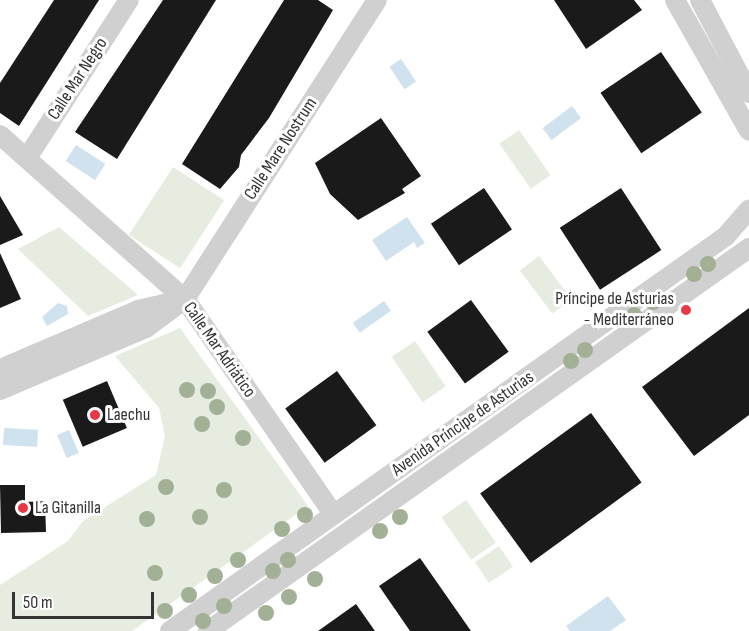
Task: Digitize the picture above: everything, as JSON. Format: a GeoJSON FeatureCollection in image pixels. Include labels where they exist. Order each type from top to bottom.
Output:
{"type":"FeatureCollection","features":[{"type":"Feature","properties":{"kind":"street","name":"Calle Mar Negro"},"geometry":{"type":"LineString","coordinates":[[27,158],[129,0]]}},
{"type":"Feature","properties":{"kind":"street","name":"Calle Mare Nostrum"},"geometry":{"type":"LineString","coordinates":[[0,390],[146,328],[184,299],[377,0]]}},
{"type":"Feature","properties":{"kind":"street"},"geometry":{"type":"LineString","coordinates":[[675,0],[749,131]]}},
{"type":"Feature","properties":{"kind":"street"},"geometry":{"type":"LineString","coordinates":[[700,0],[749,93]]}},
{"type":"Feature","properties":{"kind":"street","name":"Calle Mar Adriático"},"geometry":{"type":"LineString","coordinates":[[0,135],[184,299],[334,515]]}},
{"type":"Feature","properties":{"kind":"street","name":"Avenida Príncipe de Asturias"},"geometry":{"type":"LineString","coordinates":[[170,631],[726,236],[749,210]]}},
{"type":"Feature","properties":{"kind":"street","name":"Avenida Príncipe de Asturias"},"geometry":{"type":"LineString","coordinates":[[207,631],[749,248]]}},
{"type":"Feature","properties":{"kind":"street"},"geometry":{"type":"LineString","coordinates":[[0,369],[138,310],[184,299]]}},
{"type":"Feature","properties":{"kind":"shaded area"},"geometry":{"type":"Polygon","coordinates":[[[519,130],[551,175],[531,189],[499,144],[519,130]]]}},
{"type":"Feature","properties":{"kind":"shaded area"},"geometry":{"type":"Polygon","coordinates":[[[173,167],[224,200],[180,268],[129,235],[173,167]]]}},
{"type":"Feature","properties":{"kind":"shaded area"},"geometry":{"type":"Polygon","coordinates":[[[59,227],[138,295],[88,316],[18,249],[59,227]]]}},
{"type":"Feature","properties":{"kind":"shaded area"},"geometry":{"type":"Polygon","coordinates":[[[539,256],[571,299],[552,314],[520,270],[539,256]]]}},
{"type":"Feature","properties":{"kind":"shaded area"},"geometry":{"type":"Polygon","coordinates":[[[180,328],[308,506],[132,631],[0,631],[0,585],[68,541],[83,521],[156,475],[165,436],[159,408],[115,356],[180,328]]]}},
{"type":"Feature","properties":{"kind":"shaded area"},"geometry":{"type":"Polygon","coordinates":[[[415,341],[446,387],[423,402],[392,357],[415,341]]]}},
{"type":"Feature","properties":{"kind":"shaded area"},"geometry":{"type":"Polygon","coordinates":[[[466,500],[496,543],[471,560],[441,517],[466,500]]]}},
{"type":"Feature","properties":{"kind":"shaded area"},"geometry":{"type":"Polygon","coordinates":[[[499,546],[513,567],[489,583],[475,562],[499,546]]]}},
{"type":"Feature","properties":{"kind":"water"},"geometry":{"type":"Polygon","coordinates":[[[401,59],[416,81],[404,89],[389,67],[401,59]]]}},
{"type":"Feature","properties":{"kind":"water"},"geometry":{"type":"Polygon","coordinates":[[[572,106],[581,118],[551,140],[542,128],[572,106]]]}},
{"type":"Feature","properties":{"kind":"water"},"geometry":{"type":"Polygon","coordinates":[[[76,145],[105,164],[95,180],[66,161],[76,145]]]}},
{"type":"Feature","properties":{"kind":"water"},"geometry":{"type":"Polygon","coordinates":[[[407,217],[425,243],[417,248],[414,242],[386,261],[372,240],[407,217]]]}},
{"type":"Feature","properties":{"kind":"water"},"geometry":{"type":"Polygon","coordinates":[[[384,301],[391,311],[360,333],[353,323],[384,301]]]}},
{"type":"Feature","properties":{"kind":"water"},"geometry":{"type":"Polygon","coordinates":[[[58,303],[67,306],[68,314],[47,326],[42,317],[58,303]]]}},
{"type":"Feature","properties":{"kind":"water"},"geometry":{"type":"Polygon","coordinates":[[[4,428],[38,430],[37,447],[3,445],[4,428]]]}},
{"type":"Feature","properties":{"kind":"water"},"geometry":{"type":"Polygon","coordinates":[[[69,430],[79,453],[67,458],[57,435],[69,430]]]}},
{"type":"Feature","properties":{"kind":"water"},"geometry":{"type":"Polygon","coordinates":[[[608,596],[626,620],[610,631],[570,631],[566,626],[608,596]]]}},
{"type":"Feature","properties":{"kind":"building"},"geometry":{"type":"Polygon","coordinates":[[[54,0],[99,0],[19,126],[0,113],[0,83],[54,0]]]}},
{"type":"Feature","properties":{"kind":"building"},"geometry":{"type":"Polygon","coordinates":[[[163,0],[216,0],[117,159],[75,132],[163,0]]]}},
{"type":"Feature","properties":{"kind":"building"},"geometry":{"type":"Polygon","coordinates":[[[284,0],[318,0],[333,10],[269,118],[241,155],[239,167],[220,189],[182,164],[284,0]]]}},
{"type":"Feature","properties":{"kind":"building"},"geometry":{"type":"Polygon","coordinates":[[[554,0],[634,0],[642,10],[586,49],[554,0]]]}},
{"type":"Feature","properties":{"kind":"building"},"geometry":{"type":"Polygon","coordinates":[[[661,52],[702,113],[641,153],[600,93],[661,52]]]}},
{"type":"Feature","properties":{"kind":"building"},"geometry":{"type":"Polygon","coordinates":[[[381,118],[421,176],[402,189],[405,193],[358,220],[330,194],[315,163],[381,118]]]}},
{"type":"Feature","properties":{"kind":"building"},"geometry":{"type":"Polygon","coordinates":[[[484,188],[512,229],[459,265],[431,224],[484,188]]]}},
{"type":"Feature","properties":{"kind":"building"},"geometry":{"type":"Polygon","coordinates":[[[621,188],[661,250],[600,290],[560,228],[621,188]]]}},
{"type":"Feature","properties":{"kind":"building"},"geometry":{"type":"Polygon","coordinates":[[[0,196],[23,235],[0,245],[0,196]]]}},
{"type":"Feature","properties":{"kind":"building"},"geometry":{"type":"Polygon","coordinates":[[[0,253],[21,299],[0,308],[0,253]]]}},
{"type":"Feature","properties":{"kind":"building"},"geometry":{"type":"Polygon","coordinates":[[[471,300],[509,352],[465,384],[427,332],[471,300]]]}},
{"type":"Feature","properties":{"kind":"building"},"geometry":{"type":"Polygon","coordinates":[[[749,308],[749,415],[694,456],[642,387],[749,308]]]}},
{"type":"Feature","properties":{"kind":"building"},"geometry":{"type":"Polygon","coordinates":[[[337,371],[376,425],[325,463],[285,409],[337,371]]]}},
{"type":"Feature","properties":{"kind":"building","name":"Laechu"},"geometry":{"type":"Polygon","coordinates":[[[107,381],[127,428],[83,447],[63,400],[107,381]]]}},
{"type":"Feature","properties":{"kind":"building"},"geometry":{"type":"Polygon","coordinates":[[[591,413],[642,483],[531,563],[480,494],[591,413]]]}},
{"type":"Feature","properties":{"kind":"building","name":"La Gitanilla"},"geometry":{"type":"Polygon","coordinates":[[[0,485],[25,485],[25,502],[45,501],[46,532],[1,533],[0,485]]]}},
{"type":"Feature","properties":{"kind":"building"},"geometry":{"type":"Polygon","coordinates":[[[420,558],[471,631],[410,631],[379,586],[420,558]]]}},
{"type":"Feature","properties":{"kind":"building"},"geometry":{"type":"Polygon","coordinates":[[[356,604],[375,631],[318,631],[356,604]]]}},
{"type":"Feature","properties":{"kind":"place","name":"Príncipe de Asturias - Mediterráneo"},"geometry":{"type":"Point","coordinates":[686,310]}},
{"type":"Feature","properties":{"kind":"place","name":"Laechu"},"geometry":{"type":"Point","coordinates":[95,415]}},
{"type":"Feature","properties":{"kind":"place","name":"La Gitanilla"},"geometry":{"type":"Point","coordinates":[23,508]}}]}
